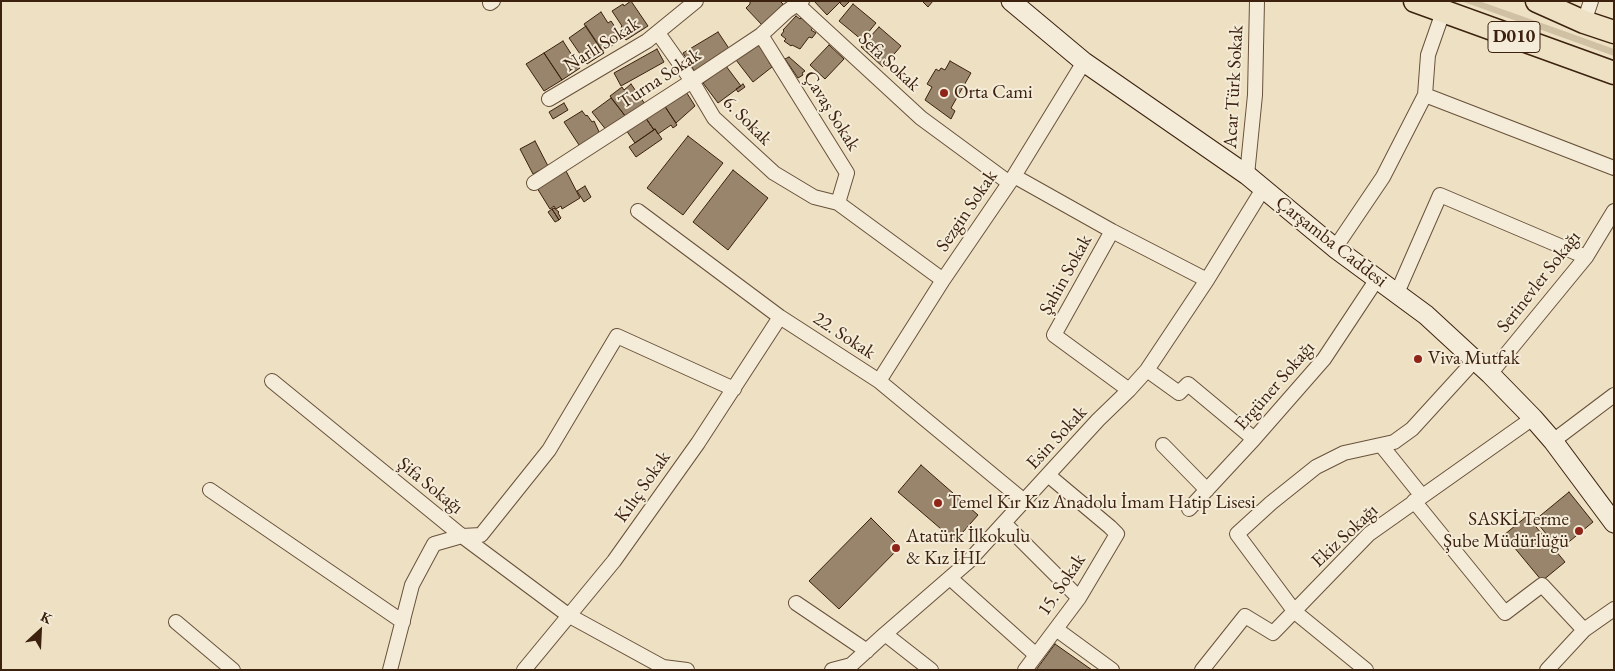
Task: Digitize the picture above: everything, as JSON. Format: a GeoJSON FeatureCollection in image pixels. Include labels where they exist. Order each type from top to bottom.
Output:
{"type":"FeatureCollection","features":[{"type":"Feature","properties":{"kind":"highway","name":"D010"},"geometry":{"type":"LineString","coordinates":[[1415,1],[1614,72]]}},
{"type":"Feature","properties":{"kind":"highway","name":"D010"},"geometry":{"type":"LineString","coordinates":[[1539,2],[1587,11],[1614,32]]}},
{"type":"Feature","properties":{"kind":"main road","name":"Çarşamba Caddesi"},"geometry":{"type":"LineString","coordinates":[[1011,1],[1084,62],[1247,176],[1335,248],[1426,314],[1490,374],[1533,418],[1553,441],[1614,524]]}},
{"type":"Feature","properties":{"kind":"street","name":"Narlı Sokak"},"geometry":{"type":"LineString","coordinates":[[549,99],[658,32],[696,1]]}},
{"type":"Feature","properties":{"kind":"street","name":"Acar Türk Sokak"},"geometry":{"type":"LineString","coordinates":[[1247,176],[1256,95],[1257,1]]}},
{"type":"Feature","properties":{"kind":"street","name":"Turna Sokak"},"geometry":{"type":"LineString","coordinates":[[534,183],[761,35],[798,2]]}},
{"type":"Feature","properties":{"kind":"street","name":"Sefa Sokak"},"geometry":{"type":"LineString","coordinates":[[798,2],[921,118],[1011,179],[1207,280]]}},
{"type":"Feature","properties":{"kind":"street"},"geometry":{"type":"LineString","coordinates":[[1335,248],[1383,177],[1425,95],[1428,56],[1443,12]]}},
{"type":"Feature","properties":{"kind":"street","name":"6. Sokak"},"geometry":{"type":"LineString","coordinates":[[658,32],[692,81],[714,118],[774,173],[814,197],[838,203]]}},
{"type":"Feature","properties":{"kind":"street","name":"Çavaş Sokak"},"geometry":{"type":"LineString","coordinates":[[761,35],[848,173],[838,203]]}},
{"type":"Feature","properties":{"kind":"street","name":"Sezgin Sokak"},"geometry":{"type":"LineString","coordinates":[[879,381],[943,280],[1011,179],[1084,62]]}},
{"type":"Feature","properties":{"kind":"street"},"geometry":{"type":"LineString","coordinates":[[1425,95],[1614,168]]}},
{"type":"Feature","properties":{"kind":"street","name":"Esin Sokak"},"geometry":{"type":"LineString","coordinates":[[832,670],[851,667],[885,634],[968,562],[1098,420],[1147,370],[1207,280],[1263,189]]}},
{"type":"Feature","properties":{"kind":"street"},"geometry":{"type":"LineString","coordinates":[[1397,293],[1440,195],[1586,257]]}},
{"type":"Feature","properties":{"kind":"street"},"geometry":{"type":"LineString","coordinates":[[838,203],[943,280]]}},
{"type":"Feature","properties":{"kind":"street","name":"22. Sokak"},"geometry":{"type":"LineString","coordinates":[[638,211],[780,317],[879,381],[1024,501]]}},
{"type":"Feature","properties":{"kind":"street","name":"Serinevler Sokağı"},"geometry":{"type":"LineString","coordinates":[[1490,374],[1586,257],[1614,211]]}},
{"type":"Feature","properties":{"kind":"street","name":"Şahin Sokak"},"geometry":{"type":"LineString","coordinates":[[1112,231],[1054,335],[1129,390]]}},
{"type":"Feature","properties":{"kind":"street","name":"Ergüner Sokağı"},"geometry":{"type":"LineString","coordinates":[[1189,508],[1254,439],[1324,359],[1377,279]]}},
{"type":"Feature","properties":{"kind":"street","name":"Kılıç Sokak"},"geometry":{"type":"LineString","coordinates":[[524,670],[614,561],[734,389],[780,317]]}},
{"type":"Feature","properties":{"kind":"street"},"geometry":{"type":"LineString","coordinates":[[390,670],[412,585],[434,544],[462,536],[481,535],[549,450],[617,336],[734,389]]}},
{"type":"Feature","properties":{"kind":"street"},"geometry":{"type":"LineString","coordinates":[[1366,670],[1295,612],[1237,534],[1271,503],[1316,467],[1344,453],[1394,442],[1412,430],[1475,360]]}},
{"type":"Feature","properties":{"kind":"street"},"geometry":{"type":"LineString","coordinates":[[1147,370],[1179,393],[1188,384],[1254,439]]}},
{"type":"Feature","properties":{"kind":"street","name":"Şifa Sokağı"},"geometry":{"type":"LineString","coordinates":[[272,381],[462,536],[568,615],[663,667],[687,670]]}},
{"type":"Feature","properties":{"kind":"street"},"geometry":{"type":"LineString","coordinates":[[1553,441],[1614,395]]}},
{"type":"Feature","properties":{"kind":"street","name":"Ekiz Sokağı"},"geometry":{"type":"LineString","coordinates":[[1202,670],[1246,616],[1273,633],[1369,534],[1533,418]]}},
{"type":"Feature","properties":{"kind":"street"},"geometry":{"type":"LineString","coordinates":[[1162,445],[1207,490]]}},
{"type":"Feature","properties":{"kind":"street"},"geometry":{"type":"LineString","coordinates":[[1381,445],[1418,499],[1505,613],[1542,585],[1584,630]]}},
{"type":"Feature","properties":{"kind":"street","name":"15. Sokak"},"geometry":{"type":"LineString","coordinates":[[1025,670],[1079,598],[1118,534],[1048,475]]}},
{"type":"Feature","properties":{"kind":"street"},"geometry":{"type":"LineString","coordinates":[[210,490],[403,622]]}},
{"type":"Feature","properties":{"kind":"street"},"geometry":{"type":"LineString","coordinates":[[1004,523],[1079,598]]}},
{"type":"Feature","properties":{"kind":"street"},"geometry":{"type":"LineString","coordinates":[[950,578],[1036,655]]}},
{"type":"Feature","properties":{"kind":"street"},"geometry":{"type":"LineString","coordinates":[[796,603],[867,651]]}},
{"type":"Feature","properties":{"kind":"street"},"geometry":{"type":"LineString","coordinates":[[1547,670],[1584,630],[1614,610]]}},
{"type":"Feature","properties":{"kind":"street"},"geometry":{"type":"LineString","coordinates":[[176,622],[233,670]]}},
{"type":"Feature","properties":{"kind":"street"},"geometry":{"type":"LineString","coordinates":[[1056,629],[1112,670]]}},
{"type":"Feature","properties":{"kind":"street"},"geometry":{"type":"LineString","coordinates":[[885,634],[931,670]]}},
{"type":"Feature","properties":{"kind":"shaded area"},"geometry":{"type":"Polygon","coordinates":[[[1461,1],[1479,1],[1564,31],[1614,49],[1614,56],[1461,1]]]}},
{"type":"Feature","properties":{"kind":"building"},"geometry":{"type":"Polygon","coordinates":[[[631,1],[648,26],[626,40],[620,31],[623,30],[622,26],[612,11],[631,1]]]}},
{"type":"Feature","properties":{"kind":"building"},"geometry":{"type":"Polygon","coordinates":[[[750,1],[780,1],[783,4],[762,25],[746,8],[750,1]]]}},
{"type":"Feature","properties":{"kind":"building"},"geometry":{"type":"Polygon","coordinates":[[[814,1],[841,1],[827,15],[814,1]]]}},
{"type":"Feature","properties":{"kind":"building"},"geometry":{"type":"Polygon","coordinates":[[[841,1],[850,1],[844,7],[840,3],[841,1]]]}},
{"type":"Feature","properties":{"kind":"building"},"geometry":{"type":"Polygon","coordinates":[[[922,1],[933,1],[928,7],[922,1]]]}},
{"type":"Feature","properties":{"kind":"building"},"geometry":{"type":"Polygon","coordinates":[[[853,4],[876,23],[862,40],[839,21],[853,4]]]}},
{"type":"Feature","properties":{"kind":"building"},"geometry":{"type":"Polygon","coordinates":[[[601,12],[608,23],[611,21],[617,30],[614,32],[620,41],[602,51],[584,24],[601,12]]]}},
{"type":"Feature","properties":{"kind":"building"},"geometry":{"type":"Polygon","coordinates":[[[796,16],[813,28],[811,30],[816,33],[812,38],[809,37],[800,49],[784,41],[786,39],[781,35],[783,30],[796,16]]]}},
{"type":"Feature","properties":{"kind":"building"},"geometry":{"type":"Polygon","coordinates":[[[586,26],[604,53],[587,64],[569,38],[586,26]]]}},
{"type":"Feature","properties":{"kind":"building"},"geometry":{"type":"Polygon","coordinates":[[[879,27],[901,46],[883,67],[861,47],[879,27]]]}},
{"type":"Feature","properties":{"kind":"building"},"geometry":{"type":"Polygon","coordinates":[[[718,32],[730,50],[695,72],[683,53],[718,32]]]}},
{"type":"Feature","properties":{"kind":"building"},"geometry":{"type":"Polygon","coordinates":[[[563,41],[580,68],[562,80],[544,53],[563,41]]]}},
{"type":"Feature","properties":{"kind":"building"},"geometry":{"type":"Polygon","coordinates":[[[757,43],[772,67],[753,82],[736,60],[757,43]]]}},
{"type":"Feature","properties":{"kind":"building"},"geometry":{"type":"Polygon","coordinates":[[[829,45],[844,59],[825,79],[810,65],[829,45]]]}},
{"type":"Feature","properties":{"kind":"building"},"geometry":{"type":"Polygon","coordinates":[[[657,49],[664,62],[621,86],[614,73],[657,49]]]}},
{"type":"Feature","properties":{"kind":"building"},"geometry":{"type":"Polygon","coordinates":[[[544,53],[562,80],[544,91],[526,64],[544,53]]]}},
{"type":"Feature","properties":{"kind":"building"},"geometry":{"type":"Polygon","coordinates":[[[789,57],[805,71],[798,78],[785,59],[789,57]]]}},
{"type":"Feature","properties":{"kind":"building","name":"Orta Cami"},"geometry":{"type":"Polygon","coordinates":[[[950,61],[971,73],[951,108],[955,111],[951,119],[925,100],[932,87],[927,84],[936,69],[939,71],[941,68],[945,70],[950,61]]]}},
{"type":"Feature","properties":{"kind":"building"},"geometry":{"type":"Polygon","coordinates":[[[726,66],[741,86],[718,103],[703,83],[726,66]]]}},
{"type":"Feature","properties":{"kind":"building"},"geometry":{"type":"Polygon","coordinates":[[[631,84],[645,104],[626,117],[610,96],[622,87],[624,90],[631,84]]]}},
{"type":"Feature","properties":{"kind":"building"},"geometry":{"type":"Polygon","coordinates":[[[743,84],[745,87],[738,92],[736,89],[743,84]]]}},
{"type":"Feature","properties":{"kind":"building"},"geometry":{"type":"Polygon","coordinates":[[[685,90],[695,106],[676,123],[664,105],[685,90]]]}},
{"type":"Feature","properties":{"kind":"building"},"geometry":{"type":"Polygon","coordinates":[[[611,98],[626,117],[607,131],[592,112],[611,98]]]}},
{"type":"Feature","properties":{"kind":"building"},"geometry":{"type":"Polygon","coordinates":[[[564,103],[568,110],[553,119],[549,112],[564,103]]]}},
{"type":"Feature","properties":{"kind":"building"},"geometry":{"type":"Polygon","coordinates":[[[664,105],[677,125],[673,128],[671,125],[658,134],[645,117],[664,105]]]}},
{"type":"Feature","properties":{"kind":"building"},"geometry":{"type":"Polygon","coordinates":[[[582,111],[592,122],[594,121],[601,136],[581,148],[564,122],[582,111]]]}},
{"type":"Feature","properties":{"kind":"building"},"geometry":{"type":"Polygon","coordinates":[[[645,117],[654,130],[635,143],[626,130],[645,117]]]}},
{"type":"Feature","properties":{"kind":"building"},"geometry":{"type":"Polygon","coordinates":[[[655,129],[662,139],[636,157],[629,147],[655,129]]]}},
{"type":"Feature","properties":{"kind":"building"},"geometry":{"type":"Polygon","coordinates":[[[688,136],[723,163],[683,215],[647,188],[688,136]]]}},
{"type":"Feature","properties":{"kind":"building"},"geometry":{"type":"Polygon","coordinates":[[[535,141],[548,166],[533,174],[520,149],[535,141]]]}},
{"type":"Feature","properties":{"kind":"building"},"geometry":{"type":"Polygon","coordinates":[[[733,170],[768,198],[728,250],[693,222],[733,170]]]}},
{"type":"Feature","properties":{"kind":"building"},"geometry":{"type":"Polygon","coordinates":[[[566,171],[580,198],[562,209],[561,206],[556,209],[554,206],[550,209],[537,188],[566,171]]]}},
{"type":"Feature","properties":{"kind":"building"},"geometry":{"type":"Polygon","coordinates":[[[585,186],[591,197],[584,202],[577,191],[585,186]]]}},
{"type":"Feature","properties":{"kind":"building"},"geometry":{"type":"Polygon","coordinates":[[[554,208],[559,212],[561,218],[559,220],[552,209],[554,208]]]}},
{"type":"Feature","properties":{"kind":"building"},"geometry":{"type":"Polygon","coordinates":[[[552,209],[559,220],[555,222],[548,212],[552,209]]]}},
{"type":"Feature","properties":{"kind":"building","name":"Temel Kır Kız Anadolu İmam Hatip Lisesi"},"geometry":{"type":"Polygon","coordinates":[[[921,465],[978,515],[955,541],[898,492],[921,465]]]}},
{"type":"Feature","properties":{"kind":"building"},"geometry":{"type":"Polygon","coordinates":[[[1569,492],[1593,522],[1559,550],[1535,520],[1569,492]]]}},
{"type":"Feature","properties":{"kind":"building"},"geometry":{"type":"Polygon","coordinates":[[[1527,516],[1565,562],[1542,581],[1504,535],[1527,516]]]}},
{"type":"Feature","properties":{"kind":"building"},"geometry":{"type":"Polygon","coordinates":[[[871,518],[900,547],[839,609],[809,581],[871,518]]]}},
{"type":"Feature","properties":{"kind":"building"},"geometry":{"type":"Polygon","coordinates":[[[1055,644],[1092,670],[1036,670],[1055,644]]]}},
{"type":"Feature","properties":{"kind":"place","name":"Orta Cami"},"geometry":{"type":"Point","coordinates":[944,93]}},
{"type":"Feature","properties":{"kind":"place","name":"Viva Mutfak"},"geometry":{"type":"Point","coordinates":[1418,359]}},
{"type":"Feature","properties":{"kind":"place","name":"Temel Kır Kız Anadolu İmam Hatip Lisesi"},"geometry":{"type":"Point","coordinates":[938,503]}},
{"type":"Feature","properties":{"kind":"place","name":"SASKİ Terme Şube Müdürlüğü"},"geometry":{"type":"Point","coordinates":[1579,531]}},
{"type":"Feature","properties":{"kind":"place","name":"Atatürk İlkokulu & Kız İHL"},"geometry":{"type":"Point","coordinates":[896,548]}}]}
